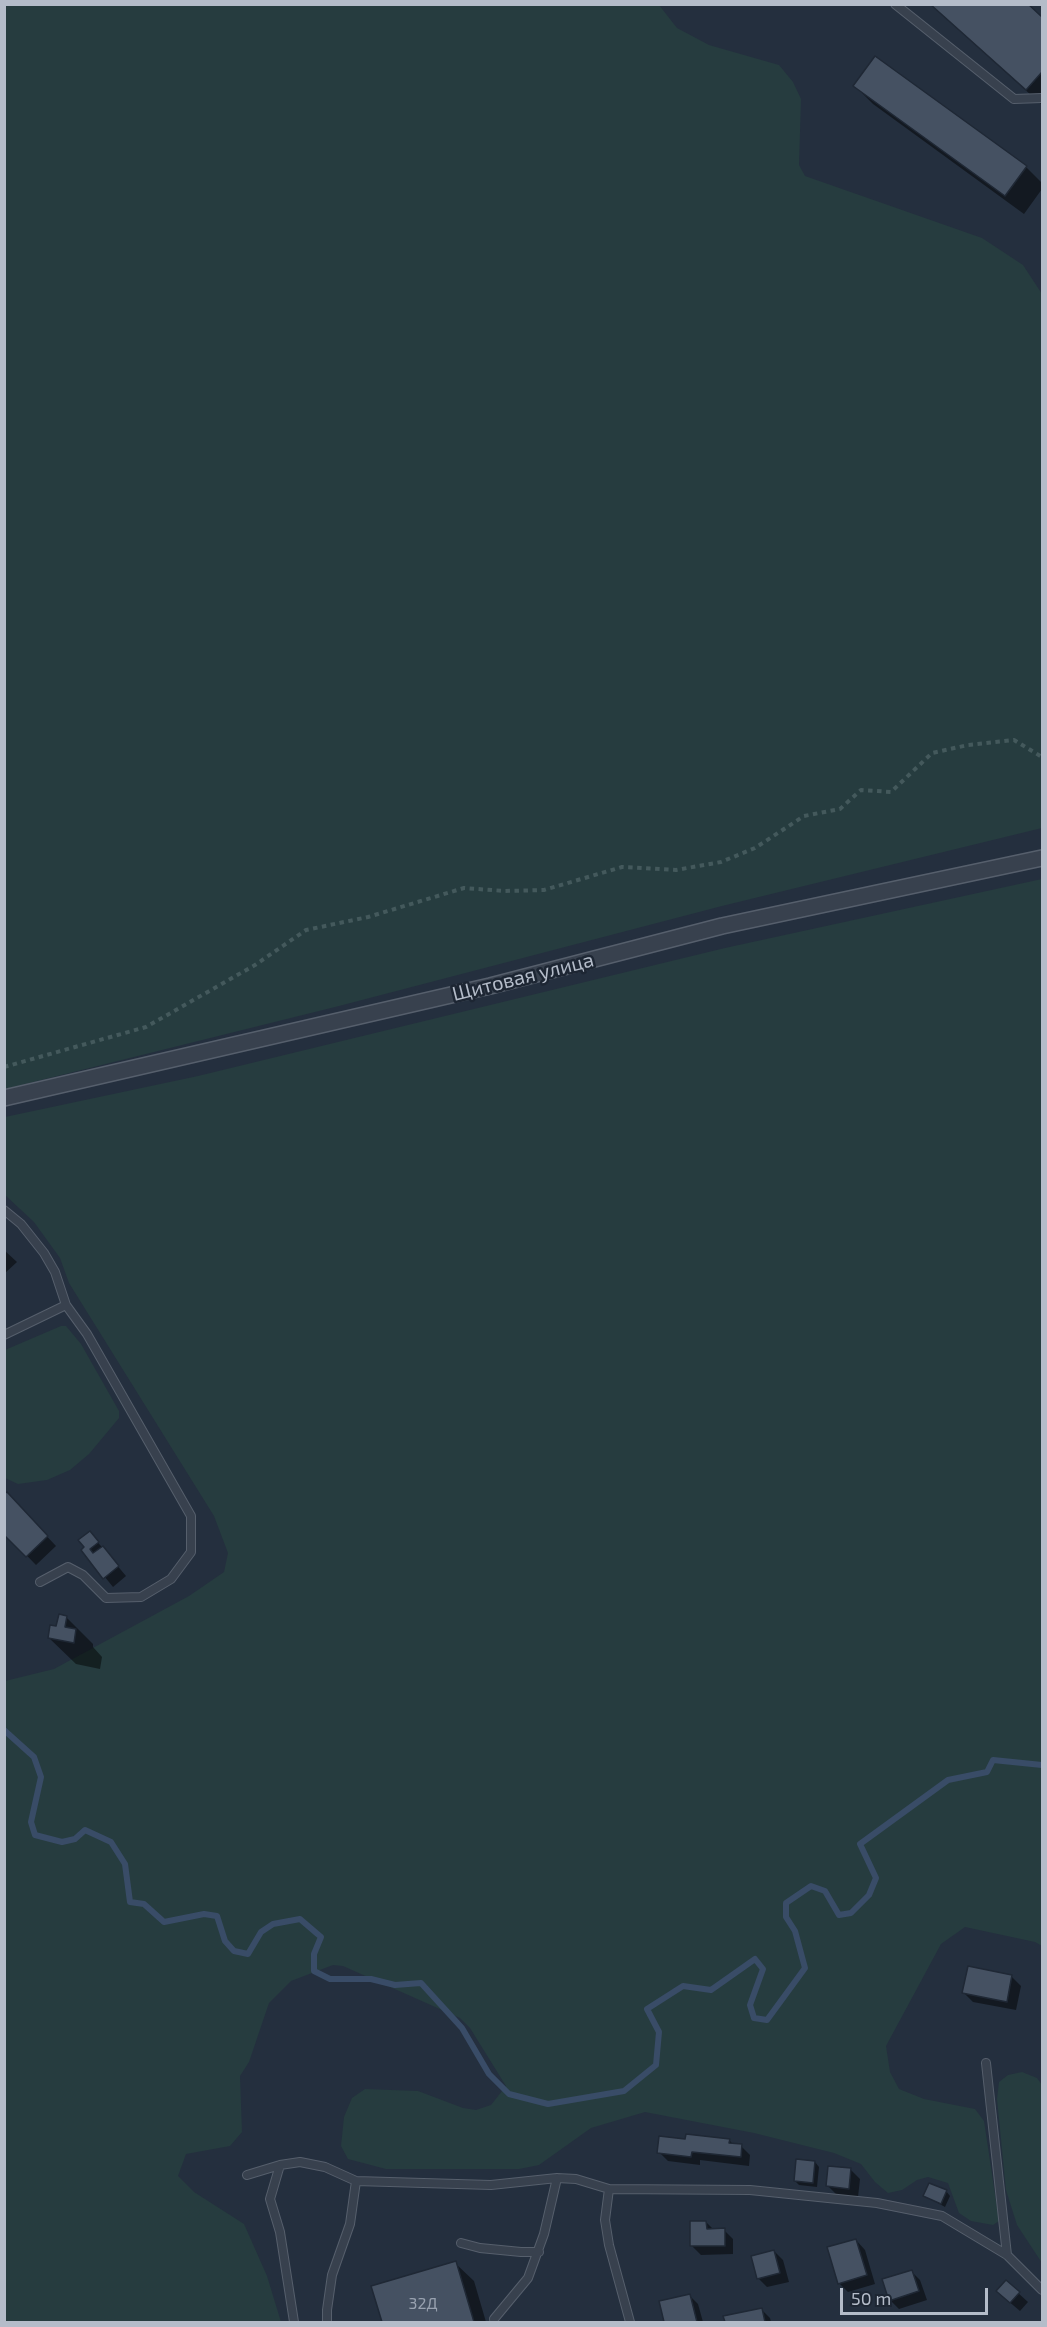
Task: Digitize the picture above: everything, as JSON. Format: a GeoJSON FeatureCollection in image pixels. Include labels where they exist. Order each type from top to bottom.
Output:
{"type":"FeatureCollection","features":[{"type":"Feature","properties":{"kind":"street","name":"Щитовая улица"},"geometry":{"type":"LineString","coordinates":[[4,1098],[490,986],[722,926],[1042,858]]}},
{"type":"Feature","properties":{"kind":"lane"},"geometry":{"type":"LineString","coordinates":[[895,4],[1014,99],[1042,98]]}},
{"type":"Feature","properties":{"kind":"lane"},"geometry":{"type":"LineString","coordinates":[[4,1210],[21,1224],[44,1254],[55,1272],[66,1305],[87,1334],[191,1516],[191,1552],[171,1579],[141,1598],[106,1598],[83,1575],[68,1567],[40,1581]]}},
{"type":"Feature","properties":{"kind":"lane"},"geometry":{"type":"LineString","coordinates":[[4,1335],[66,1305]]}},
{"type":"Feature","properties":{"kind":"lane"},"geometry":{"type":"LineString","coordinates":[[986,2063],[1007,2255]]}},
{"type":"Feature","properties":{"kind":"lane"},"geometry":{"type":"LineString","coordinates":[[247,2175],[280,2165],[300,2162],[356,2181],[491,2185],[556,2178],[576,2179],[609,2189],[750,2190],[877,2203],[942,2216],[1007,2255],[1042,2290]]}},
{"type":"Feature","properties":{"kind":"lane"},"geometry":{"type":"LineString","coordinates":[[280,2165],[270,2199],[280,2232],[294,2322]]}},
{"type":"Feature","properties":{"kind":"lane"},"geometry":{"type":"LineString","coordinates":[[494,2319],[528,2278],[539,2252],[556,2178]]}},
{"type":"Feature","properties":{"kind":"lane"},"geometry":{"type":"LineString","coordinates":[[327,2322],[332,2275],[350,2224],[356,2181]]}},
{"type":"Feature","properties":{"kind":"lane"},"geometry":{"type":"LineString","coordinates":[[609,2189],[605,2220],[609,2245],[630,2322]]}},
{"type":"Feature","properties":{"kind":"lane"},"geometry":{"type":"LineString","coordinates":[[460,2243],[480,2248],[539,2252]]}},
{"type":"Feature","properties":{"kind":"path"},"geometry":{"type":"LineString","coordinates":[[4,1067],[146,1027],[255,965],[306,930],[368,917],[464,888],[505,891],[544,890],[622,867],[676,870],[721,862],[755,848],[804,816],[840,809],[861,790],[891,792],[932,753],[1014,740],[1042,757]]}},
{"type":"Feature","properties":{"kind":"green space"},"geometry":{"type":"Polygon","coordinates":[[[4,5],[659,5],[677,28],[709,45],[779,65],[793,82],[801,99],[799,165],[805,176],[982,238],[1023,265],[1042,294],[1042,828],[722,906],[339,1006],[5,1089],[4,5]]]}},
{"type":"Feature","properties":{"kind":"green space"},"geometry":{"type":"Polygon","coordinates":[[[1042,879],[1042,1946],[1035,1942],[965,1927],[941,1944],[886,2046],[890,2072],[899,2089],[924,2099],[975,2109],[984,2121],[999,2221],[993,2225],[971,2221],[959,2213],[948,2183],[928,2177],[917,2180],[902,2190],[888,2193],[875,2182],[861,2164],[834,2153],[754,2133],[645,2112],[591,2128],[539,2165],[519,2169],[386,2169],[348,2159],[341,2146],[344,2117],[352,2098],[365,2089],[418,2091],[463,2108],[476,2110],[491,2105],[506,2086],[470,2028],[460,2018],[343,1966],[333,1965],[291,1981],[269,2003],[249,2062],[240,2076],[242,2132],[230,2146],[186,2154],[178,2176],[194,2192],[244,2224],[267,2276],[281,2322],[5,2322],[5,1681],[54,1669],[189,1596],[224,1572],[228,1553],[214,1516],[69,1283],[60,1258],[34,1222],[5,1195],[5,1117],[198,1076],[725,948],[1042,879]]]}},
{"type":"Feature","properties":{"kind":"green space"},"geometry":{"type":"Polygon","coordinates":[[[61,1326],[66,1326],[81,1344],[119,1411],[119,1418],[89,1454],[70,1470],[47,1480],[18,1484],[5,1478],[5,1350],[61,1326]]]}},
{"type":"Feature","properties":{"kind":"green space"},"geometry":{"type":"Polygon","coordinates":[[[1022,2072],[1037,2078],[1042,2085],[1042,2263],[1017,2225],[1006,2190],[997,2099],[999,2082],[1008,2075],[1022,2072]]]}},
{"type":"Feature","properties":{"kind":"building"},"geometry":{"type":"Polygon","coordinates":[[[930,4],[1028,4],[1042,17],[1042,72],[1026,90],[930,4]]]}},
{"type":"Feature","properties":{"kind":"building"},"geometry":{"type":"Polygon","coordinates":[[[875,56],[1027,166],[1005,196],[853,86],[875,56]]]}},
{"type":"Feature","properties":{"kind":"building"},"geometry":{"type":"Polygon","coordinates":[[[7,1492],[48,1536],[26,1557],[4,1535],[4,1494],[7,1492]]]}},
{"type":"Feature","properties":{"kind":"building"},"geometry":{"type":"Polygon","coordinates":[[[90,1531],[99,1542],[90,1549],[93,1553],[103,1546],[119,1566],[103,1579],[81,1550],[84,1547],[78,1540],[90,1531]]]}},
{"type":"Feature","properties":{"kind":"building"},"geometry":{"type":"Polygon","coordinates":[[[59,1614],[67,1616],[65,1627],[76,1629],[74,1643],[48,1638],[50,1625],[56,1626],[59,1614]]]}},
{"type":"Feature","properties":{"kind":"building"},"geometry":{"type":"Polygon","coordinates":[[[968,1966],[1012,1975],[1007,2002],[962,1993],[968,1966]]]}},
{"type":"Feature","properties":{"kind":"building"},"geometry":{"type":"Polygon","coordinates":[[[686,2134],[730,2139],[729,2143],[742,2144],[741,2157],[692,2152],[691,2157],[657,2153],[659,2136],[685,2139],[686,2134]]]}},
{"type":"Feature","properties":{"kind":"building"},"geometry":{"type":"Polygon","coordinates":[[[796,2159],[815,2161],[813,2183],[794,2181],[796,2159]]]}},
{"type":"Feature","properties":{"kind":"building"},"geometry":{"type":"Polygon","coordinates":[[[828,2166],[851,2168],[849,2189],[826,2186],[828,2166]]]}},
{"type":"Feature","properties":{"kind":"building"},"geometry":{"type":"Polygon","coordinates":[[[929,2183],[947,2190],[941,2204],[923,2196],[929,2183]]]}},
{"type":"Feature","properties":{"kind":"building"},"geometry":{"type":"Polygon","coordinates":[[[690,2221],[706,2221],[707,2229],[725,2228],[725,2246],[690,2246],[690,2221]]]}},
{"type":"Feature","properties":{"kind":"building"},"geometry":{"type":"Polygon","coordinates":[[[856,2239],[867,2275],[838,2284],[827,2247],[856,2239]]]}},
{"type":"Feature","properties":{"kind":"building"},"geometry":{"type":"Polygon","coordinates":[[[774,2250],[780,2273],[757,2279],[751,2256],[774,2250]]]}},
{"type":"Feature","properties":{"kind":"building"},"geometry":{"type":"Polygon","coordinates":[[[456,2261],[474,2322],[382,2322],[371,2286],[456,2261]]]}},
{"type":"Feature","properties":{"kind":"building"},"geometry":{"type":"Polygon","coordinates":[[[912,2270],[919,2291],[889,2301],[882,2279],[912,2270]]]}},
{"type":"Feature","properties":{"kind":"building"},"geometry":{"type":"Polygon","coordinates":[[[1006,2280],[1020,2292],[1010,2303],[996,2291],[1006,2280]]]}},
{"type":"Feature","properties":{"kind":"building"},"geometry":{"type":"Polygon","coordinates":[[[690,2294],[697,2322],[664,2322],[659,2301],[690,2294]]]}},
{"type":"Feature","properties":{"kind":"building"},"geometry":{"type":"Polygon","coordinates":[[[762,2308],[765,2322],[725,2322],[723,2316],[762,2308]]]}},
{"type":"Feature","properties":{"kind":"waterway"},"geometry":{"type":"LineString","coordinates":[[4,1730],[34,1757],[41,1777],[31,1822],[35,1835],[62,1842],[75,1839],[85,1830],[111,1842],[125,1864],[130,1902],[144,1904],[164,1922],[204,1914],[217,1916],[225,1941],[234,1951],[248,1954],[261,1932],[273,1924],[300,1919],[321,1937],[314,1954],[314,1971],[330,1979],[371,1979],[395,1985],[421,1983],[462,2028],[489,2074],[509,2094],[548,2104],[624,2091],[656,2065],[659,2032],[647,2009],[683,1986],[711,1990],[755,1959],[763,1969],[750,2005],[754,2018],[767,2020],[805,1968],[795,1931],[786,1917],[786,1903],[811,1886],[825,1891],[839,1915],[851,1913],[869,1895],[876,1878],[860,1844],[948,1780],[987,1772],[993,1760],[1042,1765]]}}]}
